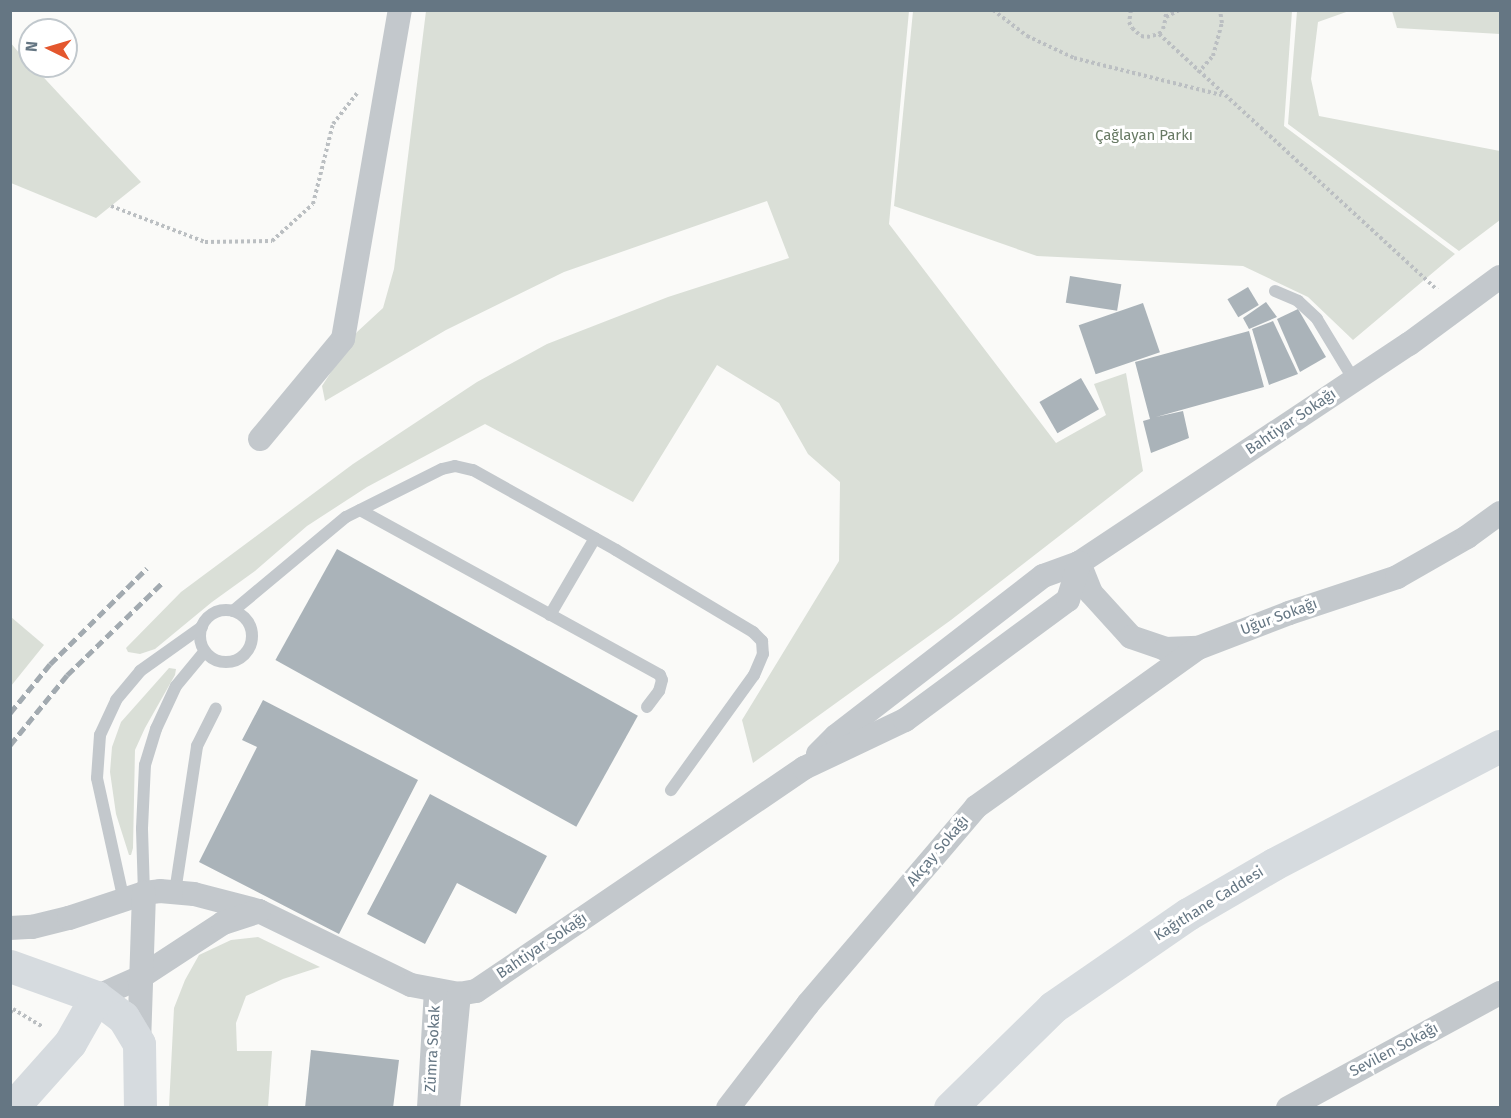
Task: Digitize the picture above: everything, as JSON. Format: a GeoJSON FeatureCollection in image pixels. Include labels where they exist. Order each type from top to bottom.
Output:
{"type":"FeatureCollection","features":[{"type":"Feature","properties":{"kind":"main road","name":"Kağıthane Caddesi"},"geometry":{"type":"LineString","coordinates":[[950,1107],[1053,1007],[1188,914],[1274,864],[1500,746]]}},
{"type":"Feature","properties":{"kind":"main road"},"geometry":{"type":"LineString","coordinates":[[10,966],[96,998],[123,1017],[139,1044],[140,1107]]}},
{"type":"Feature","properties":{"kind":"main road"},"geometry":{"type":"LineString","coordinates":[[12,1107],[70,1043],[96,998]]}},
{"type":"Feature","properties":{"kind":"street"},"geometry":{"type":"LineString","coordinates":[[260,439],[343,339],[400,10]]}},
{"type":"Feature","properties":{"kind":"street","name":"Bahtiyar Sokağı"},"geometry":{"type":"LineString","coordinates":[[804,768],[836,736],[1043,576],[1079,563],[1354,380],[1500,277]]}},
{"type":"Feature","properties":{"kind":"street","name":"Uğur Sokağı"},"geometry":{"type":"LineString","coordinates":[[1079,563],[1091,593],[1131,637],[1165,649],[1198,648],[1288,613],[1397,577],[1467,537],[1500,513]]}},
{"type":"Feature","properties":{"kind":"street","name":"Bahtiyar Sokağı"},"geometry":{"type":"LineString","coordinates":[[447,992],[476,990],[804,768],[905,720],[1068,600],[1079,563]]}},
{"type":"Feature","properties":{"kind":"street","name":"Akçay Sokağı"},"geometry":{"type":"LineString","coordinates":[[728,1107],[808,1004],[976,807],[1198,648]]}},
{"type":"Feature","properties":{"kind":"street"},"geometry":{"type":"LineString","coordinates":[[10,928],[32,927],[69,918],[134,897],[175,892],[226,901],[259,911],[389,976],[447,992]]}},
{"type":"Feature","properties":{"kind":"street"},"geometry":{"type":"LineString","coordinates":[[134,897],[139,978],[139,1044]]}},
{"type":"Feature","properties":{"kind":"street"},"geometry":{"type":"LineString","coordinates":[[96,998],[139,978],[223,923],[259,911]]}},
{"type":"Feature","properties":{"kind":"street","name":"Zümra Sokak"},"geometry":{"type":"LineString","coordinates":[[429,1107],[447,992]]}},
{"type":"Feature","properties":{"kind":"street","name":"Zümra Sokak"},"geometry":{"type":"LineString","coordinates":[[447,992],[448,1107]]}},
{"type":"Feature","properties":{"kind":"street","name":"Sevilen Sokağı"},"geometry":{"type":"LineString","coordinates":[[1288,1107],[1500,993]]}},
{"type":"Feature","properties":{"kind":"lane"},"geometry":{"type":"LineString","coordinates":[[1275,291],[1298,301],[1317,319],[1354,380]]}},
{"type":"Feature","properties":{"kind":"lane"},"geometry":{"type":"LineString","coordinates":[[233,611],[346,517],[442,469],[455,466],[473,470],[595,538],[753,632],[762,641],[763,654],[754,675],[672,790]]}},
{"type":"Feature","properties":{"kind":"lane"},"geometry":{"type":"LineString","coordinates":[[360,510],[660,675],[659,691],[647,707]]}},
{"type":"Feature","properties":{"kind":"lane"},"geometry":{"type":"LineString","coordinates":[[550,615],[595,538]]}},
{"type":"Feature","properties":{"kind":"lane"},"geometry":{"type":"LineString","coordinates":[[134,897],[97,778],[100,735],[116,700],[140,671],[202,627],[209,616],[216,612],[233,611],[240,614],[250,628],[251,636],[246,652],[232,661],[223,662],[215,659],[205,651],[200,639],[202,627]]}},
{"type":"Feature","properties":{"kind":"lane"},"geometry":{"type":"LineString","coordinates":[[134,897],[142,828],[145,765],[156,729],[176,686],[205,651]]}},
{"type":"Feature","properties":{"kind":"lane"},"geometry":{"type":"LineString","coordinates":[[175,892],[197,746],[216,708]]}},
{"type":"Feature","properties":{"kind":"path"},"geometry":{"type":"LineString","coordinates":[[993,10],[1027,36],[1074,58],[1222,95]]}},
{"type":"Feature","properties":{"kind":"path"},"geometry":{"type":"LineString","coordinates":[[1159,34],[1166,17],[1164,10]]}},
{"type":"Feature","properties":{"kind":"path"},"geometry":{"type":"LineString","coordinates":[[1166,17],[1179,10]]}},
{"type":"Feature","properties":{"kind":"path"},"geometry":{"type":"LineString","coordinates":[[1198,73],[1213,56],[1222,23],[1220,10]]}},
{"type":"Feature","properties":{"kind":"path"},"geometry":{"type":"LineString","coordinates":[[1131,11],[1129,22],[1136,33],[1147,37],[1159,34]]}},
{"type":"Feature","properties":{"kind":"path"},"geometry":{"type":"LineString","coordinates":[[1159,34],[1198,73],[1457,309]]}},
{"type":"Feature","properties":{"kind":"path"},"geometry":{"type":"LineString","coordinates":[[111,206],[205,242],[272,241],[313,204],[333,124],[360,90]]}},
{"type":"Feature","properties":{"kind":"green space"},"geometry":{"type":"Polygon","coordinates":[[[426,11],[909,11],[889,224],[1056,443],[1106,415],[1094,384],[1126,373],[1143,471],[951,620],[753,763],[742,720],[839,561],[840,482],[808,454],[779,403],[717,365],[633,502],[485,424],[367,487],[307,526],[255,571],[212,602],[155,649],[140,654],[128,652],[126,648],[181,592],[353,464],[477,382],[547,344],[668,297],[789,258],[767,201],[564,272],[446,330],[325,401],[322,386],[357,332],[383,308],[394,269],[426,11]]]}},
{"type":"Feature","properties":{"kind":"green space","name":"Çağlayan Parkı"},"geometry":{"type":"Polygon","coordinates":[[[913,11],[1292,11],[1284,126],[1455,254],[1353,340],[1308,297],[1243,266],[1037,256],[894,206],[913,11]]]}},
{"type":"Feature","properties":{"kind":"green space"},"geometry":{"type":"Polygon","coordinates":[[[1297,11],[1349,11],[1318,22],[1311,79],[1319,116],[1500,151],[1500,220],[1459,251],[1288,124],[1297,11]]]}},
{"type":"Feature","properties":{"kind":"green space"},"geometry":{"type":"Polygon","coordinates":[[[1392,11],[1500,11],[1500,34],[1397,28],[1392,11]]]}},
{"type":"Feature","properties":{"kind":"green space"},"geometry":{"type":"Polygon","coordinates":[[[10,42],[18,52],[18,78],[44,78],[141,182],[96,218],[11,183],[10,42]]]}},
{"type":"Feature","properties":{"kind":"green space"},"geometry":{"type":"Polygon","coordinates":[[[11,617],[44,645],[11,686],[11,617]]]}},
{"type":"Feature","properties":{"kind":"green space"},"geometry":{"type":"Polygon","coordinates":[[[169,668],[176,669],[175,675],[135,750],[133,848],[129,855],[116,814],[110,772],[112,747],[121,722],[169,668]]]}},
{"type":"Feature","properties":{"kind":"green space"},"geometry":{"type":"Polygon","coordinates":[[[258,937],[320,967],[283,979],[246,996],[236,1023],[237,1051],[272,1051],[268,1107],[169,1107],[174,1008],[185,980],[199,955],[231,940],[258,937]]]}},
{"type":"Feature","properties":{"kind":"building"},"geometry":{"type":"Polygon","coordinates":[[[1070,276],[1121,284],[1117,311],[1066,303],[1070,276]]]}},
{"type":"Feature","properties":{"kind":"building"},"geometry":{"type":"Polygon","coordinates":[[[1248,287],[1259,305],[1238,317],[1227,299],[1248,287]]]}},
{"type":"Feature","properties":{"kind":"building"},"geometry":{"type":"Polygon","coordinates":[[[1266,302],[1277,317],[1249,329],[1243,318],[1266,302]]]}},
{"type":"Feature","properties":{"kind":"building"},"geometry":{"type":"Polygon","coordinates":[[[1143,303],[1160,352],[1096,374],[1079,325],[1143,303]]]}},
{"type":"Feature","properties":{"kind":"building"},"geometry":{"type":"Polygon","coordinates":[[[1298,309],[1326,357],[1300,372],[1277,319],[1298,309]]]}},
{"type":"Feature","properties":{"kind":"building"},"geometry":{"type":"Polygon","coordinates":[[[1273,321],[1298,374],[1269,385],[1252,329],[1273,321]]]}},
{"type":"Feature","properties":{"kind":"building"},"geometry":{"type":"Polygon","coordinates":[[[1249,331],[1264,387],[1156,417],[1183,411],[1189,438],[1151,453],[1143,421],[1150,419],[1135,362],[1249,331]]]}},
{"type":"Feature","properties":{"kind":"building"},"geometry":{"type":"Polygon","coordinates":[[[1081,378],[1099,409],[1057,433],[1039,402],[1081,378]]]}},
{"type":"Feature","properties":{"kind":"building"},"geometry":{"type":"Polygon","coordinates":[[[337,549],[638,716],[576,827],[275,660],[337,549]]]}},
{"type":"Feature","properties":{"kind":"building"},"geometry":{"type":"Polygon","coordinates":[[[263,700],[418,780],[339,934],[199,862],[257,747],[242,740],[263,700]]]}},
{"type":"Feature","properties":{"kind":"building"},"geometry":{"type":"Polygon","coordinates":[[[430,794],[547,856],[516,914],[457,883],[425,944],[367,914],[430,794]]]}},
{"type":"Feature","properties":{"kind":"building"},"geometry":{"type":"Polygon","coordinates":[[[311,1050],[399,1060],[393,1108],[305,1108],[311,1050]]]}},
{"type":"Feature","properties":{"kind":"railway"},"geometry":{"type":"LineString","coordinates":[[10,713],[50,664],[147,568]]}},
{"type":"Feature","properties":{"kind":"railway"},"geometry":{"type":"LineString","coordinates":[[10,745],[67,675],[161,584]]}}]}
